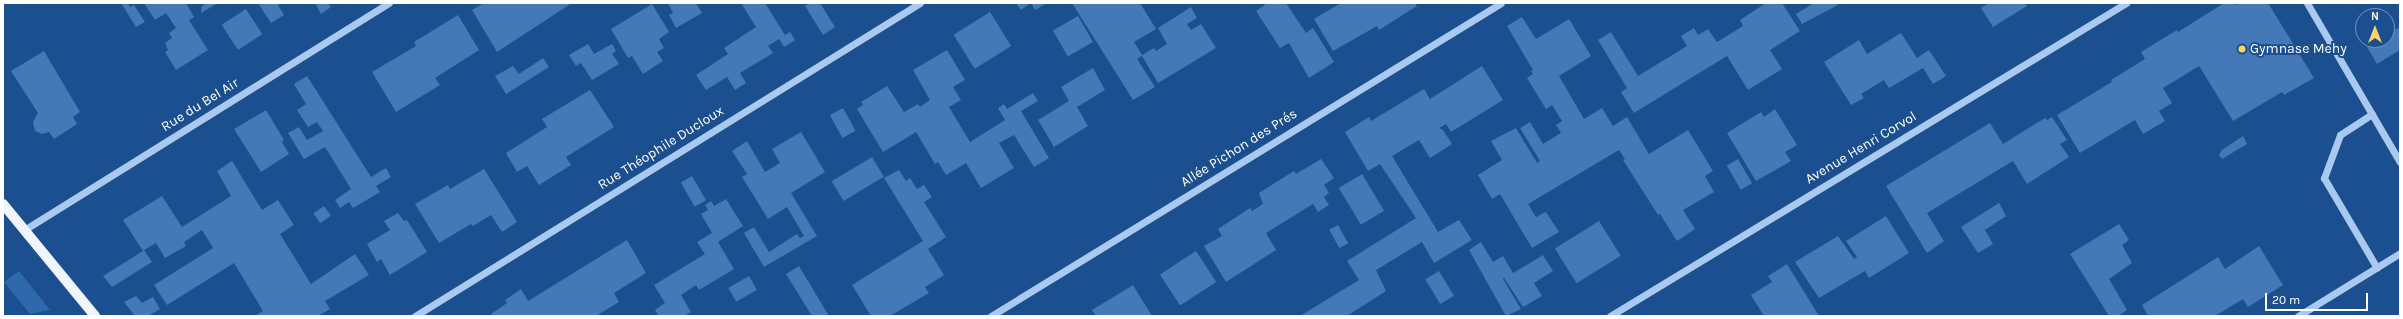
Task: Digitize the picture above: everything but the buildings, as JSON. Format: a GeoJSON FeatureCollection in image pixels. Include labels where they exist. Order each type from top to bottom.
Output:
{"type":"FeatureCollection","features":[{"type":"Feature","properties":{"kind":"main road"},"geometry":{"type":"LineString","coordinates":[[3,204],[95,316]]}},
{"type":"Feature","properties":{"kind":"street","name":"Rue du Bel Air"},"geometry":{"type":"LineString","coordinates":[[24,230],[389,3]]}},
{"type":"Feature","properties":{"kind":"street","name":"Rue Théophile Ducloux"},"geometry":{"type":"LineString","coordinates":[[415,316],[920,3]]}},
{"type":"Feature","properties":{"kind":"street","name":"Allée Pichon des Prés"},"geometry":{"type":"LineString","coordinates":[[991,316],[1502,3]]}},
{"type":"Feature","properties":{"kind":"street","name":"Avenue Henri Corvol"},"geometry":{"type":"LineString","coordinates":[[1610,316],[2126,3]]}},
{"type":"Feature","properties":{"kind":"street"},"geometry":{"type":"LineString","coordinates":[[2307,3],[2400,162]]}},
{"type":"Feature","properties":{"kind":"street"},"geometry":{"type":"LineString","coordinates":[[2372,114],[2340,135],[2324,178],[2376,268]]}},
{"type":"Feature","properties":{"kind":"street"},"geometry":{"type":"LineString","coordinates":[[2298,316],[2400,253]]}},
{"type":"Feature","properties":{"kind":"shaded area"},"geometry":{"type":"Polygon","coordinates":[[[19,271],[50,310],[30,314],[4,282],[19,271]]]}},
{"type":"Feature","properties":{"kind":"place","name":"Gymnase Mehy"},"geometry":{"type":"Point","coordinates":[2242,49]}}]}
